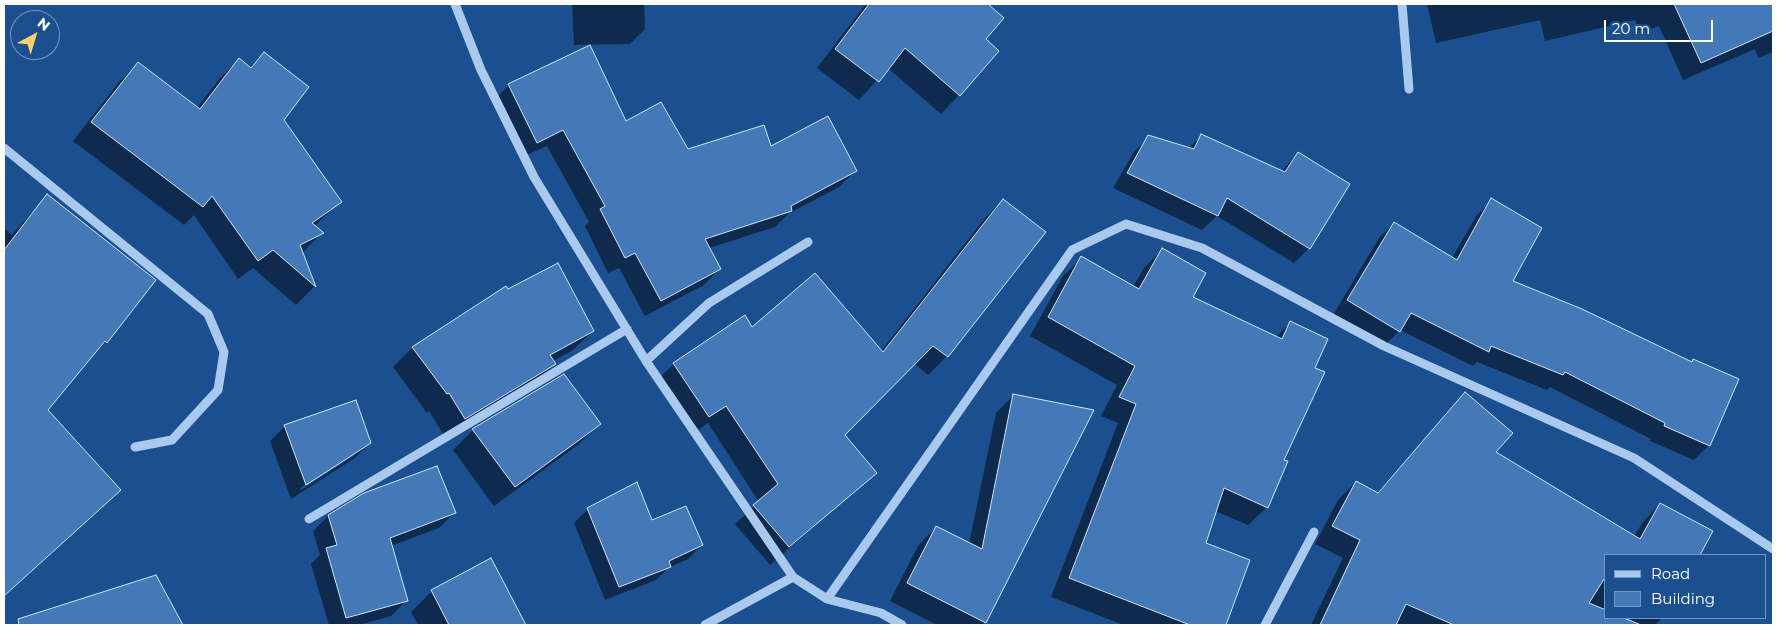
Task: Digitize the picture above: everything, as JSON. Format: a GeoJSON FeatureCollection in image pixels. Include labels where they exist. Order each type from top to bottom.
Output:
{"type":"FeatureCollection","features":[{"type":"Feature","properties":{"kind":"street"},"geometry":{"type":"LineString","coordinates":[[455,4],[481,70],[534,177],[646,361],[793,577],[827,600],[881,613],[902,625]]}},
{"type":"Feature","properties":{"kind":"street"},"geometry":{"type":"LineString","coordinates":[[1402,4],[1408,89]]}},
{"type":"Feature","properties":{"kind":"street"},"geometry":{"type":"LineString","coordinates":[[4,148],[208,314],[224,352],[218,390],[172,440],[135,447]]}},
{"type":"Feature","properties":{"kind":"street"},"geometry":{"type":"LineString","coordinates":[[827,600],[1072,250],[1126,224],[1202,248],[1384,346],[1634,458],[1773,549]]}},
{"type":"Feature","properties":{"kind":"street"},"geometry":{"type":"LineString","coordinates":[[646,361],[709,303],[808,242]]}},
{"type":"Feature","properties":{"kind":"street"},"geometry":{"type":"LineString","coordinates":[[309,519],[627,329]]}},
{"type":"Feature","properties":{"kind":"street"},"geometry":{"type":"LineString","coordinates":[[1265,625],[1314,532]]}},
{"type":"Feature","properties":{"kind":"street"},"geometry":{"type":"LineString","coordinates":[[705,625],[793,577]]}},
{"type":"Feature","properties":{"kind":"building"},"geometry":{"type":"Polygon","coordinates":[[[869,4],[988,4],[1004,18],[986,39],[999,51],[960,96],[905,48],[879,82],[835,49],[869,4]]]}},
{"type":"Feature","properties":{"kind":"building"},"geometry":{"type":"Polygon","coordinates":[[[1674,4],[1773,4],[1773,31],[1701,63],[1674,4]]]}},
{"type":"Feature","properties":{"kind":"building"},"geometry":{"type":"Polygon","coordinates":[[[590,45],[626,121],[661,102],[688,149],[764,125],[771,146],[828,116],[857,171],[791,206],[792,211],[705,239],[721,269],[661,301],[635,253],[625,258],[600,209],[605,206],[563,130],[537,143],[508,84],[590,45]]]}},
{"type":"Feature","properties":{"kind":"building"},"geometry":{"type":"Polygon","coordinates":[[[264,52],[309,87],[284,120],[342,202],[312,223],[324,233],[300,245],[316,287],[273,250],[258,261],[212,196],[203,207],[91,122],[138,62],[200,109],[239,58],[251,68],[264,52]]]}},
{"type":"Feature","properties":{"kind":"building"},"geometry":{"type":"Polygon","coordinates":[[[1201,134],[1285,172],[1298,152],[1350,184],[1310,249],[1227,198],[1218,216],[1127,173],[1148,135],[1194,149],[1201,134]]]}},
{"type":"Feature","properties":{"kind":"building"},"geometry":{"type":"Polygon","coordinates":[[[47,194],[156,280],[107,343],[105,341],[48,410],[121,490],[4,596],[4,250],[47,194]]]}},
{"type":"Feature","properties":{"kind":"building"},"geometry":{"type":"Polygon","coordinates":[[[1491,198],[1542,228],[1513,281],[1582,309],[1692,362],[1693,359],[1739,379],[1710,446],[1664,426],[1665,423],[1565,372],[1563,375],[1491,346],[1489,352],[1411,313],[1400,332],[1347,300],[1394,222],[1457,260],[1491,198]]]}},
{"type":"Feature","properties":{"kind":"building"},"geometry":{"type":"Polygon","coordinates":[[[1003,199],[1046,232],[948,357],[933,346],[845,435],[877,473],[789,547],[753,505],[778,484],[726,406],[709,417],[673,363],[745,315],[752,327],[815,273],[883,352],[1003,199]]]}},
{"type":"Feature","properties":{"kind":"building"},"geometry":{"type":"Polygon","coordinates":[[[1162,248],[1206,273],[1193,297],[1282,339],[1290,321],[1328,339],[1315,368],[1325,372],[1284,460],[1288,461],[1268,508],[1224,488],[1206,543],[1250,560],[1226,625],[1190,625],[1069,578],[1136,404],[1119,397],[1135,366],[1048,317],[1081,256],[1139,289],[1162,248]]]}},
{"type":"Feature","properties":{"kind":"building"},"geometry":{"type":"Polygon","coordinates":[[[558,263],[594,331],[550,355],[556,364],[465,419],[449,393],[447,394],[412,347],[506,286],[508,289],[558,263]]]}},
{"type":"Feature","properties":{"kind":"building"},"geometry":{"type":"Polygon","coordinates":[[[564,374],[601,424],[515,487],[472,429],[564,374]]]}},
{"type":"Feature","properties":{"kind":"building"},"geometry":{"type":"Polygon","coordinates":[[[1465,392],[1513,433],[1496,452],[1640,539],[1660,503],[1713,531],[1701,554],[1604,554],[1604,579],[1589,603],[1604,609],[1604,619],[1626,619],[1641,625],[1454,625],[1406,604],[1396,625],[1320,625],[1360,540],[1332,526],[1356,481],[1378,493],[1465,392]]]}},
{"type":"Feature","properties":{"kind":"building"},"geometry":{"type":"Polygon","coordinates":[[[1013,394],[1094,410],[986,623],[907,583],[936,526],[982,549],[1013,394]]]}},
{"type":"Feature","properties":{"kind":"building"},"geometry":{"type":"Polygon","coordinates":[[[356,400],[371,443],[306,485],[284,425],[356,400]]]}},
{"type":"Feature","properties":{"kind":"building"},"geometry":{"type":"Polygon","coordinates":[[[437,466],[456,513],[390,538],[408,601],[346,618],[326,548],[337,545],[328,515],[364,493],[437,466]]]}},
{"type":"Feature","properties":{"kind":"building"},"geometry":{"type":"Polygon","coordinates":[[[637,482],[652,520],[686,506],[703,545],[669,561],[671,567],[619,587],[587,508],[637,482]]]}},
{"type":"Feature","properties":{"kind":"building"},"geometry":{"type":"Polygon","coordinates":[[[491,558],[526,625],[449,625],[431,590],[491,558]]]}},
{"type":"Feature","properties":{"kind":"building"},"geometry":{"type":"Polygon","coordinates":[[[156,575],[183,625],[19,625],[18,619],[156,575]]]}}]}
